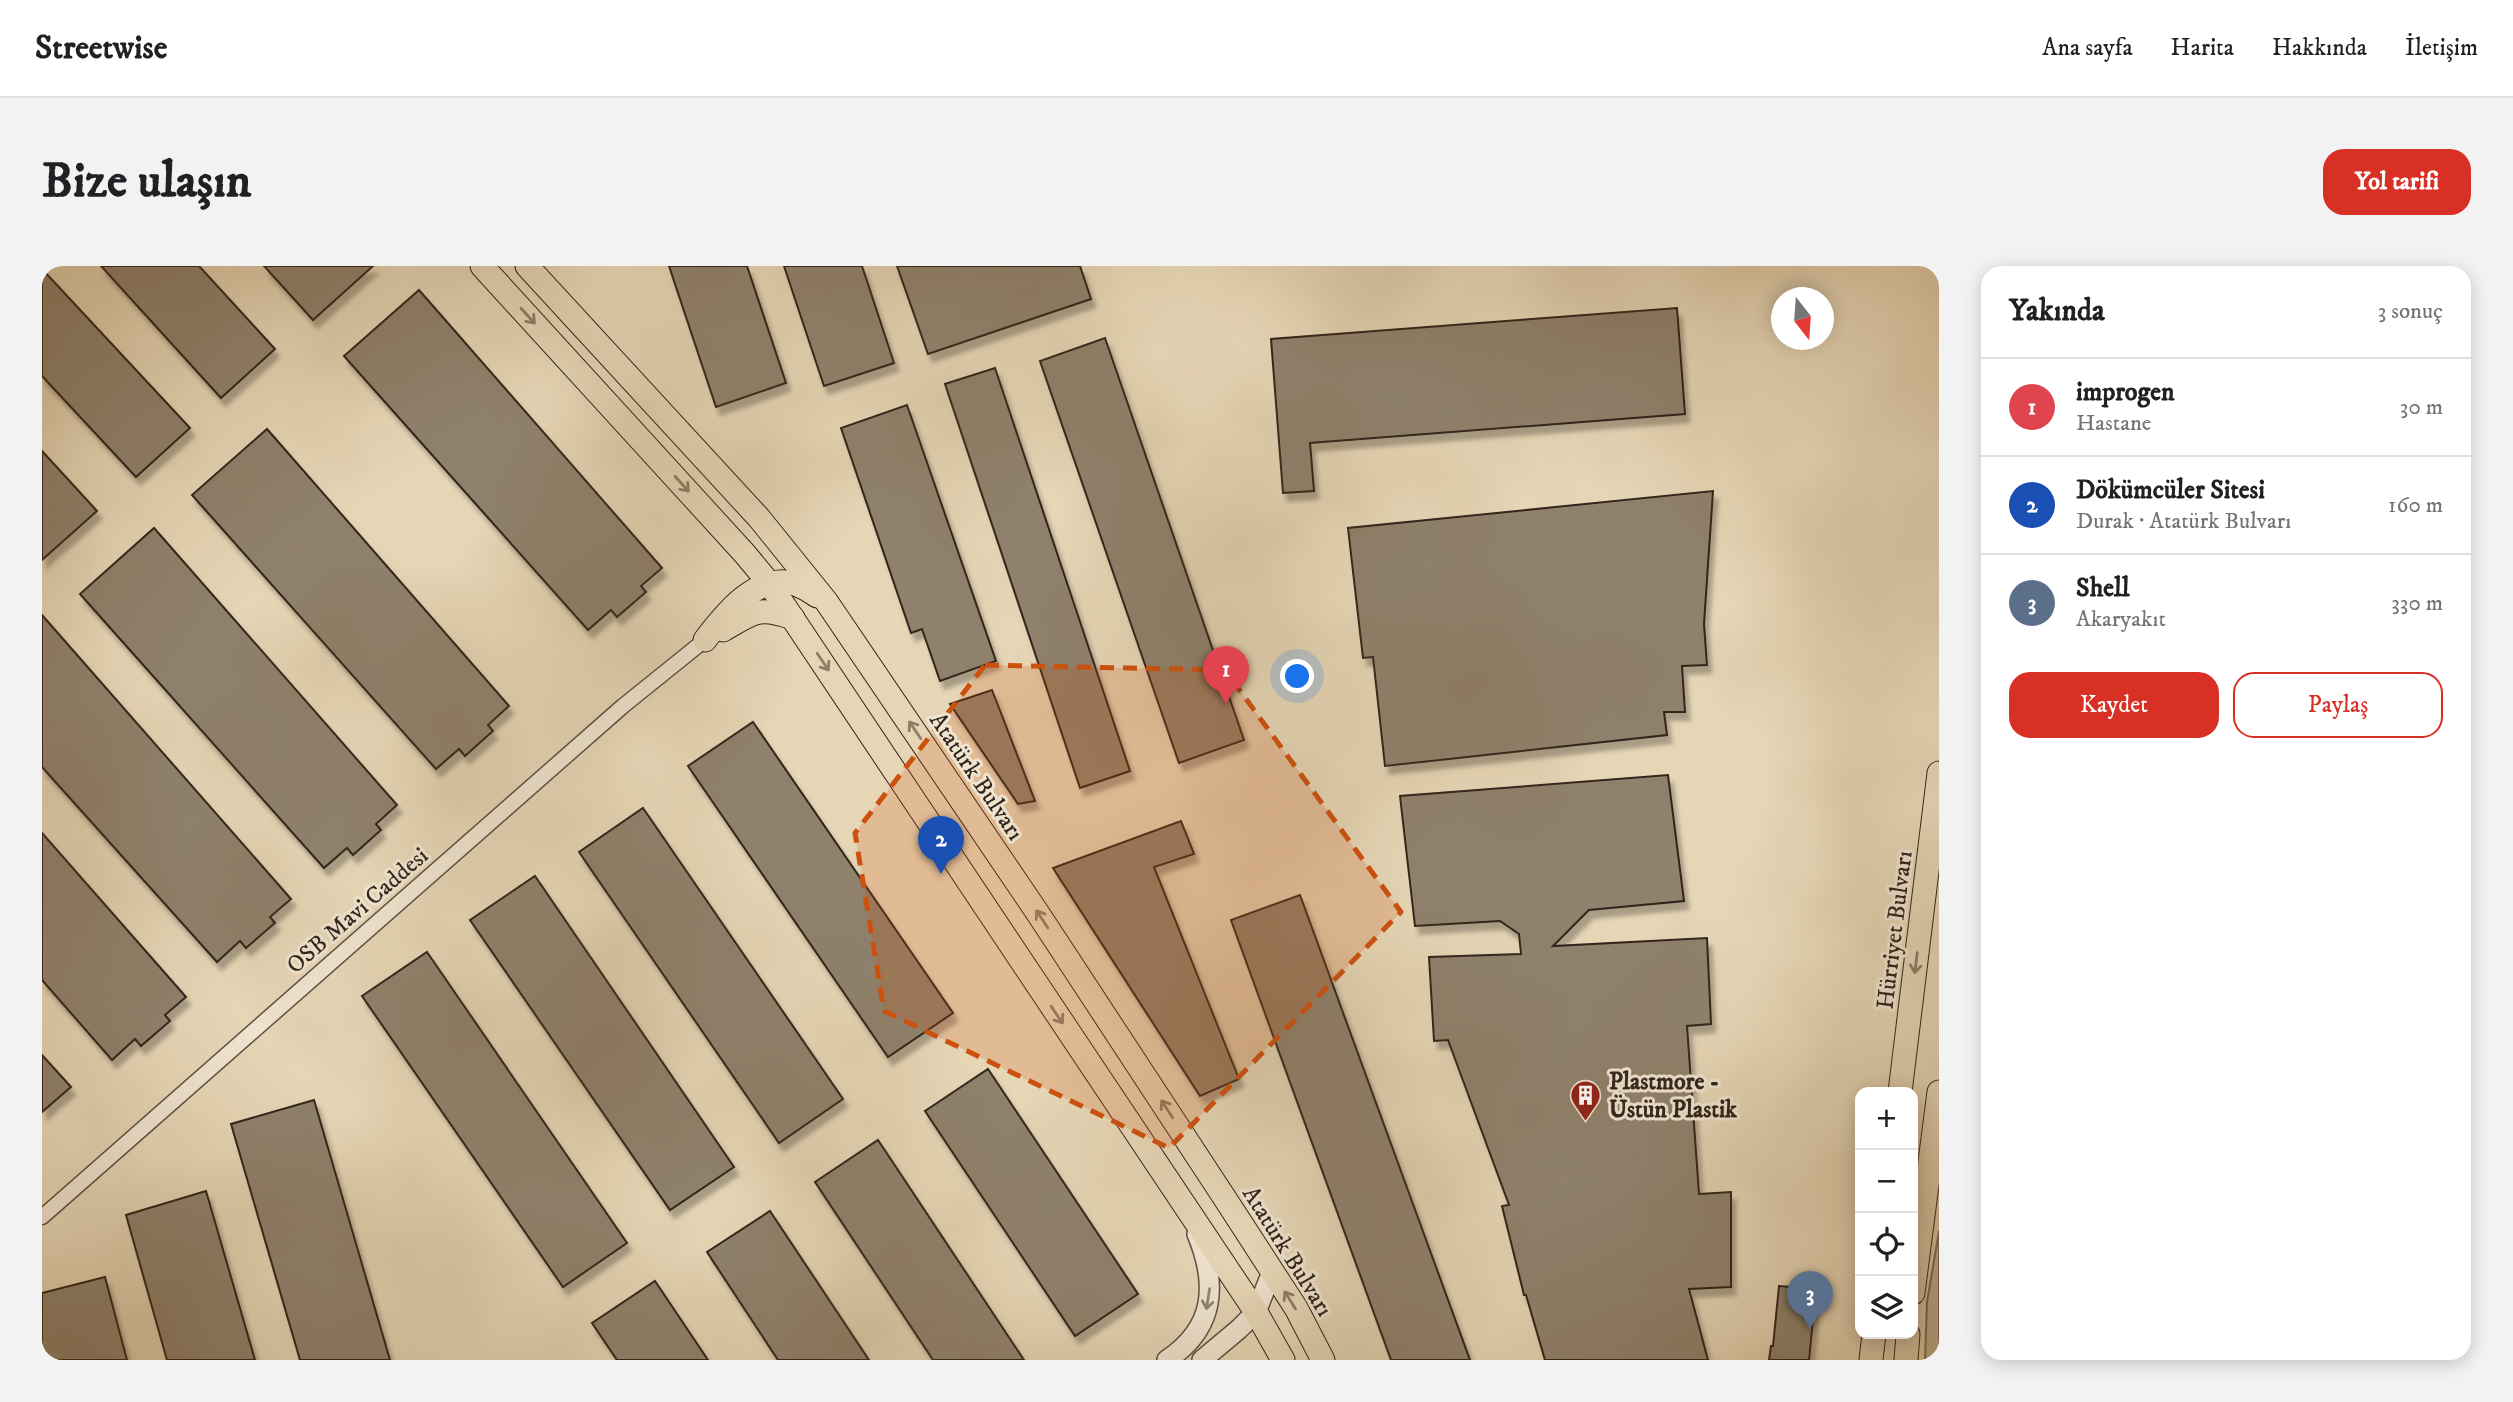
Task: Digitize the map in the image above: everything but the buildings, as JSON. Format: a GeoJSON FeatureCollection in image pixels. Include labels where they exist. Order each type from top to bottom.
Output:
{"type":"FeatureCollection","features":[{"type":"Feature","properties":{"kind":"main road"},"geometry":{"type":"LineString","coordinates":[[482,266],[746,554],[769,583],[1188,1210],[1283,1360]]}},
{"type":"Feature","properties":{"kind":"main road","name":"Atatürk Bulvarı"},"geometry":{"type":"LineString","coordinates":[[527,266],[760,518],[826,601],[1039,915],[1296,1308],[1323,1360]]}},
{"type":"Feature","properties":{"kind":"main road"},"geometry":{"type":"LineString","coordinates":[[705,640],[724,616],[750,594],[769,583],[792,583],[826,601]]}},
{"type":"Feature","properties":{"kind":"main road"},"geometry":{"type":"LineString","coordinates":[[705,640],[758,611],[774,612],[793,618]]}},
{"type":"Feature","properties":{"kind":"main road","name":"Hürriyet Bulvarı"},"geometry":{"type":"LineString","coordinates":[[1901,1087],[1939,774]]}},
{"type":"Feature","properties":{"kind":"main road"},"geometry":{"type":"LineString","coordinates":[[1915,1276],[1939,1092]]}},
{"type":"Feature","properties":{"kind":"main road"},"geometry":{"type":"LineString","coordinates":[[1871,1360],[1873,1339]]}},
{"type":"Feature","properties":{"kind":"main road"},"geometry":{"type":"LineString","coordinates":[[1906,1360],[1908,1339]]}},
{"type":"Feature","properties":{"kind":"street","name":"OSB Mavi Caddesi"},"geometry":{"type":"LineString","coordinates":[[42,1217],[623,706],[705,640]]}},
{"type":"Feature","properties":{"kind":"street"},"geometry":{"type":"LineString","coordinates":[[1167,1360],[1183,1349],[1196,1335],[1209,1304],[1210,1290],[1204,1250],[1188,1210]]}},
{"type":"Feature","properties":{"kind":"street"},"geometry":{"type":"LineString","coordinates":[[1202,1360],[1240,1329],[1255,1312],[1272,1272]]}},
{"type":"Feature","properties":{"kind":"highlighted area"},"geometry":{"type":"Polygon","coordinates":[[[985,665],[1225,670],[1401,912],[1169,1148],[884,1011],[855,833],[985,665]]]}},
{"type":"Feature","properties":{"kind":"shaded area"},"geometry":{"type":"Polygon","coordinates":[[[1939,1231],[1939,1360],[1925,1360],[1927,1302],[1939,1231]]]}},
{"type":"Feature","properties":{"kind":"place","name":"improgen"},"geometry":{"type":"Point","coordinates":[1226,704]}},
{"type":"Feature","properties":{"kind":"place","name":"Dökümcüler Sitesi"},"geometry":{"type":"Point","coordinates":[941,874]}},
{"type":"Feature","properties":{"kind":"place","name":"Plastmore - Üstün Plastik"},"geometry":{"type":"Point","coordinates":[1586,1122]}},
{"type":"Feature","properties":{"kind":"place","name":"Shell"},"geometry":{"type":"Point","coordinates":[1810,1329]}}]}
